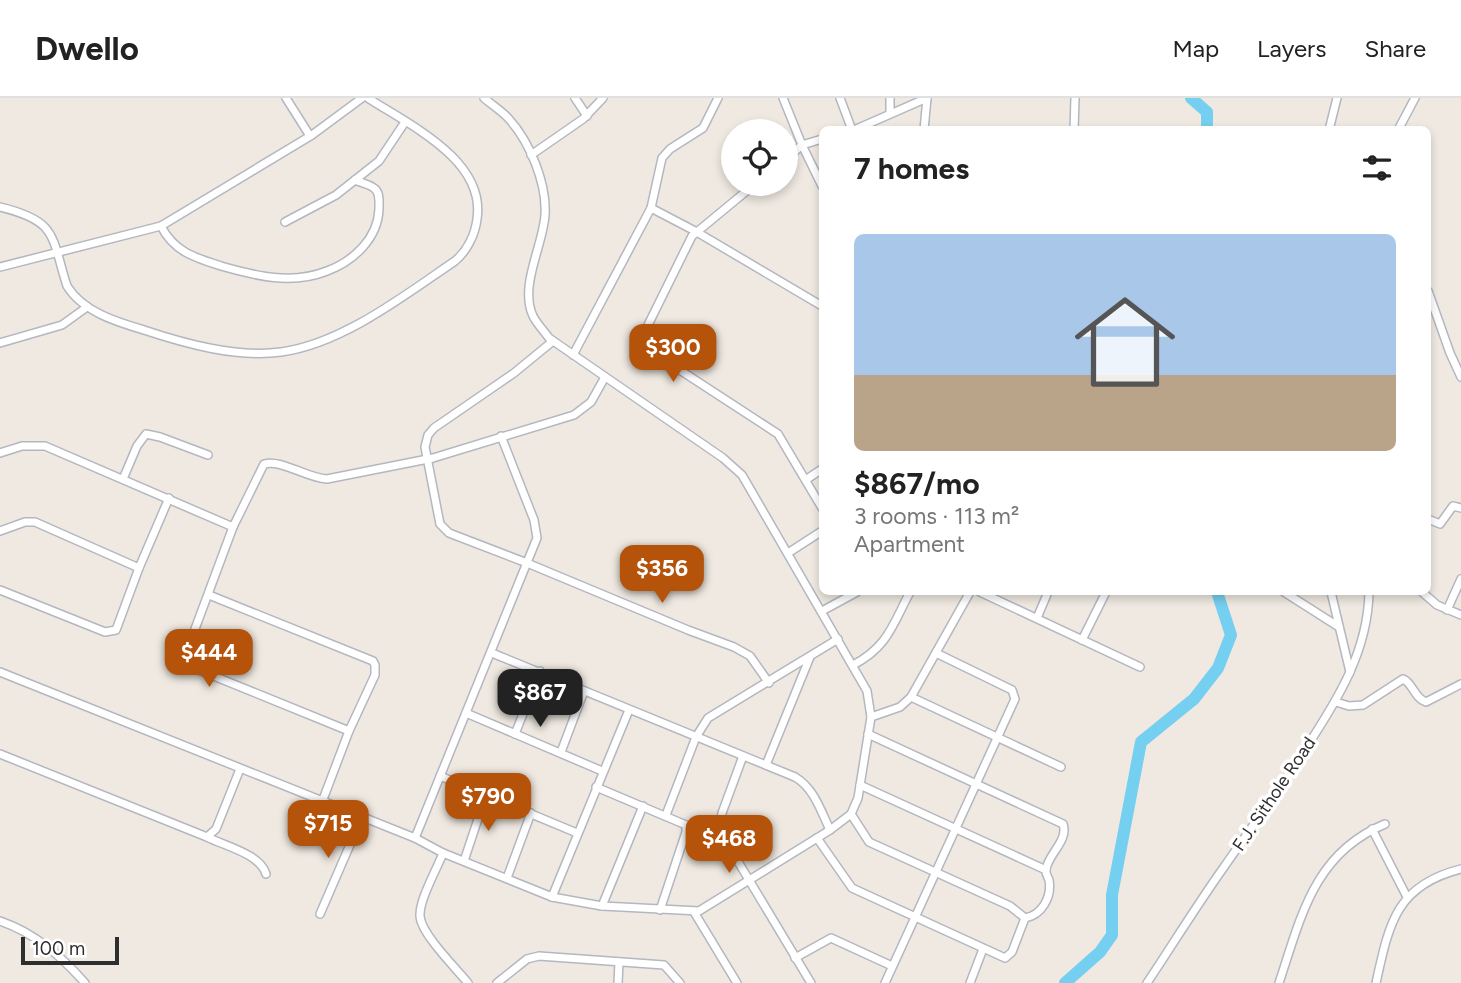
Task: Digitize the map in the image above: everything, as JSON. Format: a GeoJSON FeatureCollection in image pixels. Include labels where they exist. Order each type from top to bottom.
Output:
{"type":"FeatureCollection","features":[{"type":"Feature","properties":{"kind":"street"},"geometry":{"type":"LineString","coordinates":[[286,98],[310,136]]}},
{"type":"Feature","properties":{"kind":"street"},"geometry":{"type":"LineString","coordinates":[[0,267],[161,226],[310,136],[362,98]]}},
{"type":"Feature","properties":{"kind":"street"},"geometry":{"type":"LineString","coordinates":[[0,207],[43,223],[52,235],[71,293],[87,307],[108,317],[156,334],[206,346],[258,354],[302,348],[336,335],[379,311],[460,257],[474,232],[478,215],[474,187],[465,169],[445,149],[368,98]]}},
{"type":"Feature","properties":{"kind":"street"},"geometry":{"type":"LineString","coordinates":[[0,672],[415,838],[443,853],[552,897],[602,906],[694,912],[705,908],[830,830],[850,814],[855,807],[860,785],[871,717],[867,691],[749,486],[733,466],[553,341],[533,315],[530,285],[542,241],[546,212],[543,193],[531,155],[510,120],[484,98]]}},
{"type":"Feature","properties":{"kind":"street"},"geometry":{"type":"LineString","coordinates":[[575,98],[587,116]]}},
{"type":"Feature","properties":{"kind":"street"},"geometry":{"type":"LineString","coordinates":[[531,155],[587,116],[604,98]]}},
{"type":"Feature","properties":{"kind":"street"},"geometry":{"type":"LineString","coordinates":[[573,355],[651,208],[662,158],[670,149],[703,128],[718,98]]}},
{"type":"Feature","properties":{"kind":"street"},"geometry":{"type":"LineString","coordinates":[[783,98],[819,180]]}},
{"type":"Feature","properties":{"kind":"street"},"geometry":{"type":"LineString","coordinates":[[840,98],[851,126]]}},
{"type":"Feature","properties":{"kind":"street"},"geometry":{"type":"LineString","coordinates":[[890,98],[890,113]]}},
{"type":"Feature","properties":{"kind":"street"},"geometry":{"type":"LineString","coordinates":[[862,126],[927,98],[924,126]]}},
{"type":"Feature","properties":{"kind":"street"},"geometry":{"type":"LineString","coordinates":[[1074,126],[1075,98]]}},
{"type":"Feature","properties":{"kind":"street"},"geometry":{"type":"LineString","coordinates":[[1330,126],[1337,98]]}},
{"type":"Feature","properties":{"kind":"street"},"geometry":{"type":"LineString","coordinates":[[1400,126],[1415,98]]}},
{"type":"Feature","properties":{"kind":"street"},"geometry":{"type":"LineString","coordinates":[[285,222],[335,195],[379,161],[405,122]]}},
{"type":"Feature","properties":{"kind":"street"},"geometry":{"type":"LineString","coordinates":[[798,148],[819,140]]}},
{"type":"Feature","properties":{"kind":"street"},"geometry":{"type":"LineString","coordinates":[[161,226],[171,242],[183,253],[201,260],[275,279],[310,276],[329,271],[340,264],[365,246],[376,232],[379,221],[379,195],[375,189],[355,180]]}},
{"type":"Feature","properties":{"kind":"street"},"geometry":{"type":"LineString","coordinates":[[740,196],[695,231],[681,254],[648,326],[643,346],[778,434],[819,502]]}},
{"type":"Feature","properties":{"kind":"street"},"geometry":{"type":"LineString","coordinates":[[651,208],[819,304]]}},
{"type":"Feature","properties":{"kind":"street"},"geometry":{"type":"LineString","coordinates":[[1431,300],[1461,377]]}},
{"type":"Feature","properties":{"kind":"street"},"geometry":{"type":"LineString","coordinates":[[0,343],[62,325],[87,307]]}},
{"type":"Feature","properties":{"kind":"street"},"geometry":{"type":"LineString","coordinates":[[553,341],[514,373],[434,428],[425,441],[438,518],[445,531],[734,647],[750,656],[769,683]]}},
{"type":"Feature","properties":{"kind":"street"},"geometry":{"type":"LineString","coordinates":[[349,731],[199,670],[187,660],[233,527],[264,464],[278,463],[310,477],[327,479],[429,459],[574,415],[591,402],[605,377]]}},
{"type":"Feature","properties":{"kind":"street"},"geometry":{"type":"LineString","coordinates":[[122,479],[137,446],[146,435],[160,437],[208,455]]}},
{"type":"Feature","properties":{"kind":"street"},"geometry":{"type":"LineString","coordinates":[[415,838],[536,541],[536,528],[500,436]]}},
{"type":"Feature","properties":{"kind":"street"},"geometry":{"type":"LineString","coordinates":[[0,453],[22,446],[45,446],[233,527]]}},
{"type":"Feature","properties":{"kind":"street"},"geometry":{"type":"LineString","coordinates":[[807,479],[819,472]]}},
{"type":"Feature","properties":{"kind":"street"},"geometry":{"type":"LineString","coordinates":[[0,590],[96,629],[111,632],[119,626],[139,568],[169,498]]}},
{"type":"Feature","properties":{"kind":"street"},"geometry":{"type":"LineString","coordinates":[[1431,520],[1440,524],[1450,508],[1461,508]]}},
{"type":"Feature","properties":{"kind":"street"},"geometry":{"type":"LineString","coordinates":[[0,531],[25,522],[40,523],[139,568]]}},
{"type":"Feature","properties":{"kind":"street"},"geometry":{"type":"LineString","coordinates":[[788,553],[819,533]]}},
{"type":"Feature","properties":{"kind":"street"},"geometry":{"type":"LineString","coordinates":[[1447,610],[1461,579]]}},
{"type":"Feature","properties":{"kind":"street"},"geometry":{"type":"LineString","coordinates":[[209,595],[373,661],[375,675],[321,802]]}},
{"type":"Feature","properties":{"kind":"street"},"geometry":{"type":"LineString","coordinates":[[822,611],[851,595]]}},
{"type":"Feature","properties":{"kind":"street"},"geometry":{"type":"LineString","coordinates":[[853,664],[868,657],[885,641],[909,595]]}},
{"type":"Feature","properties":{"kind":"street"},"geometry":{"type":"LineString","coordinates":[[871,717],[900,707],[911,697],[968,595]]}},
{"type":"Feature","properties":{"kind":"street"},"geometry":{"type":"LineString","coordinates":[[995,595],[1140,667]]}},
{"type":"Feature","properties":{"kind":"street"},"geometry":{"type":"LineString","coordinates":[[1037,618],[1047,595]]}},
{"type":"Feature","properties":{"kind":"street"},"geometry":{"type":"LineString","coordinates":[[1082,640],[1104,595]]}},
{"type":"Feature","properties":{"kind":"street"},"geometry":{"type":"LineString","coordinates":[[1289,595],[1340,627]]}},
{"type":"Feature","properties":{"kind":"street"},"geometry":{"type":"LineString","coordinates":[[1332,595],[1350,673]]}},
{"type":"Feature","properties":{"kind":"street","name":"F.J. Sithole Road"},"geometry":{"type":"LineString","coordinates":[[1147,983],[1336,702],[1363,637],[1369,595]]}},
{"type":"Feature","properties":{"kind":"street"},"geometry":{"type":"LineString","coordinates":[[1425,595],[1447,610],[1461,615]]}},
{"type":"Feature","properties":{"kind":"street"},"geometry":{"type":"LineString","coordinates":[[666,815],[696,737],[708,718],[838,639]]}},
{"type":"Feature","properties":{"kind":"street"},"geometry":{"type":"LineString","coordinates":[[492,653],[795,777],[808,785],[830,830]]}},
{"type":"Feature","properties":{"kind":"street"},"geometry":{"type":"LineString","coordinates":[[885,983],[1014,702],[1014,692],[936,653]]}},
{"type":"Feature","properties":{"kind":"street"},"geometry":{"type":"LineString","coordinates":[[766,765],[811,656]]}},
{"type":"Feature","properties":{"kind":"street"},"geometry":{"type":"LineString","coordinates":[[515,734],[540,671]]}},
{"type":"Feature","properties":{"kind":"street"},"geometry":{"type":"LineString","coordinates":[[1336,702],[1349,706],[1363,705],[1403,679],[1407,680],[1419,699],[1426,702],[1461,684]]}},
{"type":"Feature","properties":{"kind":"street"},"geometry":{"type":"LineString","coordinates":[[561,752],[584,691]]}},
{"type":"Feature","properties":{"kind":"street"},"geometry":{"type":"LineString","coordinates":[[911,697],[1061,767]]}},
{"type":"Feature","properties":{"kind":"street"},"geometry":{"type":"LineString","coordinates":[[552,897],[629,710]]}},
{"type":"Feature","properties":{"kind":"street"},"geometry":{"type":"LineString","coordinates":[[466,713],[602,771]]}},
{"type":"Feature","properties":{"kind":"street"},"geometry":{"type":"LineString","coordinates":[[850,814],[869,842],[1010,906],[1025,918],[1035,916],[1045,904],[1049,886],[1046,870],[1064,832],[1063,824],[868,734]]}},
{"type":"Feature","properties":{"kind":"street"},"geometry":{"type":"LineString","coordinates":[[0,754],[207,837],[256,860],[266,874]]}},
{"type":"Feature","properties":{"kind":"street"},"geometry":{"type":"LineString","coordinates":[[743,756],[722,813],[719,831],[811,983]]}},
{"type":"Feature","properties":{"kind":"street"},"geometry":{"type":"LineString","coordinates":[[207,837],[216,829],[240,769]]}},
{"type":"Feature","properties":{"kind":"street"},"geometry":{"type":"LineString","coordinates":[[440,776],[577,834]]}},
{"type":"Feature","properties":{"kind":"street"},"geometry":{"type":"LineString","coordinates":[[860,785],[1046,870]]}},
{"type":"Feature","properties":{"kind":"street"},"geometry":{"type":"LineString","coordinates":[[596,787],[682,822],[687,829],[660,910]]}},
{"type":"Feature","properties":{"kind":"street"},"geometry":{"type":"LineString","coordinates":[[464,861],[486,795]]}},
{"type":"Feature","properties":{"kind":"street"},"geometry":{"type":"LineString","coordinates":[[602,906],[643,806]]}},
{"type":"Feature","properties":{"kind":"street"},"geometry":{"type":"LineString","coordinates":[[507,878],[531,813]]}},
{"type":"Feature","properties":{"kind":"street"},"geometry":{"type":"LineString","coordinates":[[320,914],[362,817]]}},
{"type":"Feature","properties":{"kind":"street"},"geometry":{"type":"LineString","coordinates":[[1279,983],[1312,890],[1334,858],[1358,837],[1384,824]]}},
{"type":"Feature","properties":{"kind":"street"},"geometry":{"type":"LineString","coordinates":[[1372,829],[1407,897]]}},
{"type":"Feature","properties":{"kind":"street"},"geometry":{"type":"LineString","coordinates":[[817,838],[849,886],[983,949],[1004,957],[1009,956],[1025,918]]}},
{"type":"Feature","properties":{"kind":"street"},"geometry":{"type":"LineString","coordinates":[[443,853],[421,907],[420,919],[426,932],[468,983]]}},
{"type":"Feature","properties":{"kind":"street"},"geometry":{"type":"LineString","coordinates":[[1376,983],[1391,923],[1402,903],[1434,877],[1461,869]]}},
{"type":"Feature","properties":{"kind":"street"},"geometry":{"type":"LineString","coordinates":[[694,912],[737,983]]}},
{"type":"Feature","properties":{"kind":"street"},"geometry":{"type":"LineString","coordinates":[[0,921],[16,927],[52,949],[84,982]]}},
{"type":"Feature","properties":{"kind":"street"},"geometry":{"type":"LineString","coordinates":[[795,958],[831,938],[892,966]]}},
{"type":"Feature","properties":{"kind":"street"},"geometry":{"type":"LineString","coordinates":[[970,983],[983,949]]}},
{"type":"Feature","properties":{"kind":"street"},"geometry":{"type":"LineString","coordinates":[[497,983],[533,956],[552,955],[664,965],[680,983]]}},
{"type":"Feature","properties":{"kind":"street"},"geometry":{"type":"LineString","coordinates":[[618,983],[619,962]]}},
{"type":"Feature","properties":{"kind":"waterway"},"geometry":{"type":"LineString","coordinates":[[1191,98],[1207,112],[1207,126]]}},
{"type":"Feature","properties":{"kind":"waterway"},"geometry":{"type":"LineString","coordinates":[[1065,983],[1100,952],[1112,935],[1112,895],[1141,742],[1194,699],[1218,668],[1231,635],[1218,595]]}}]}
